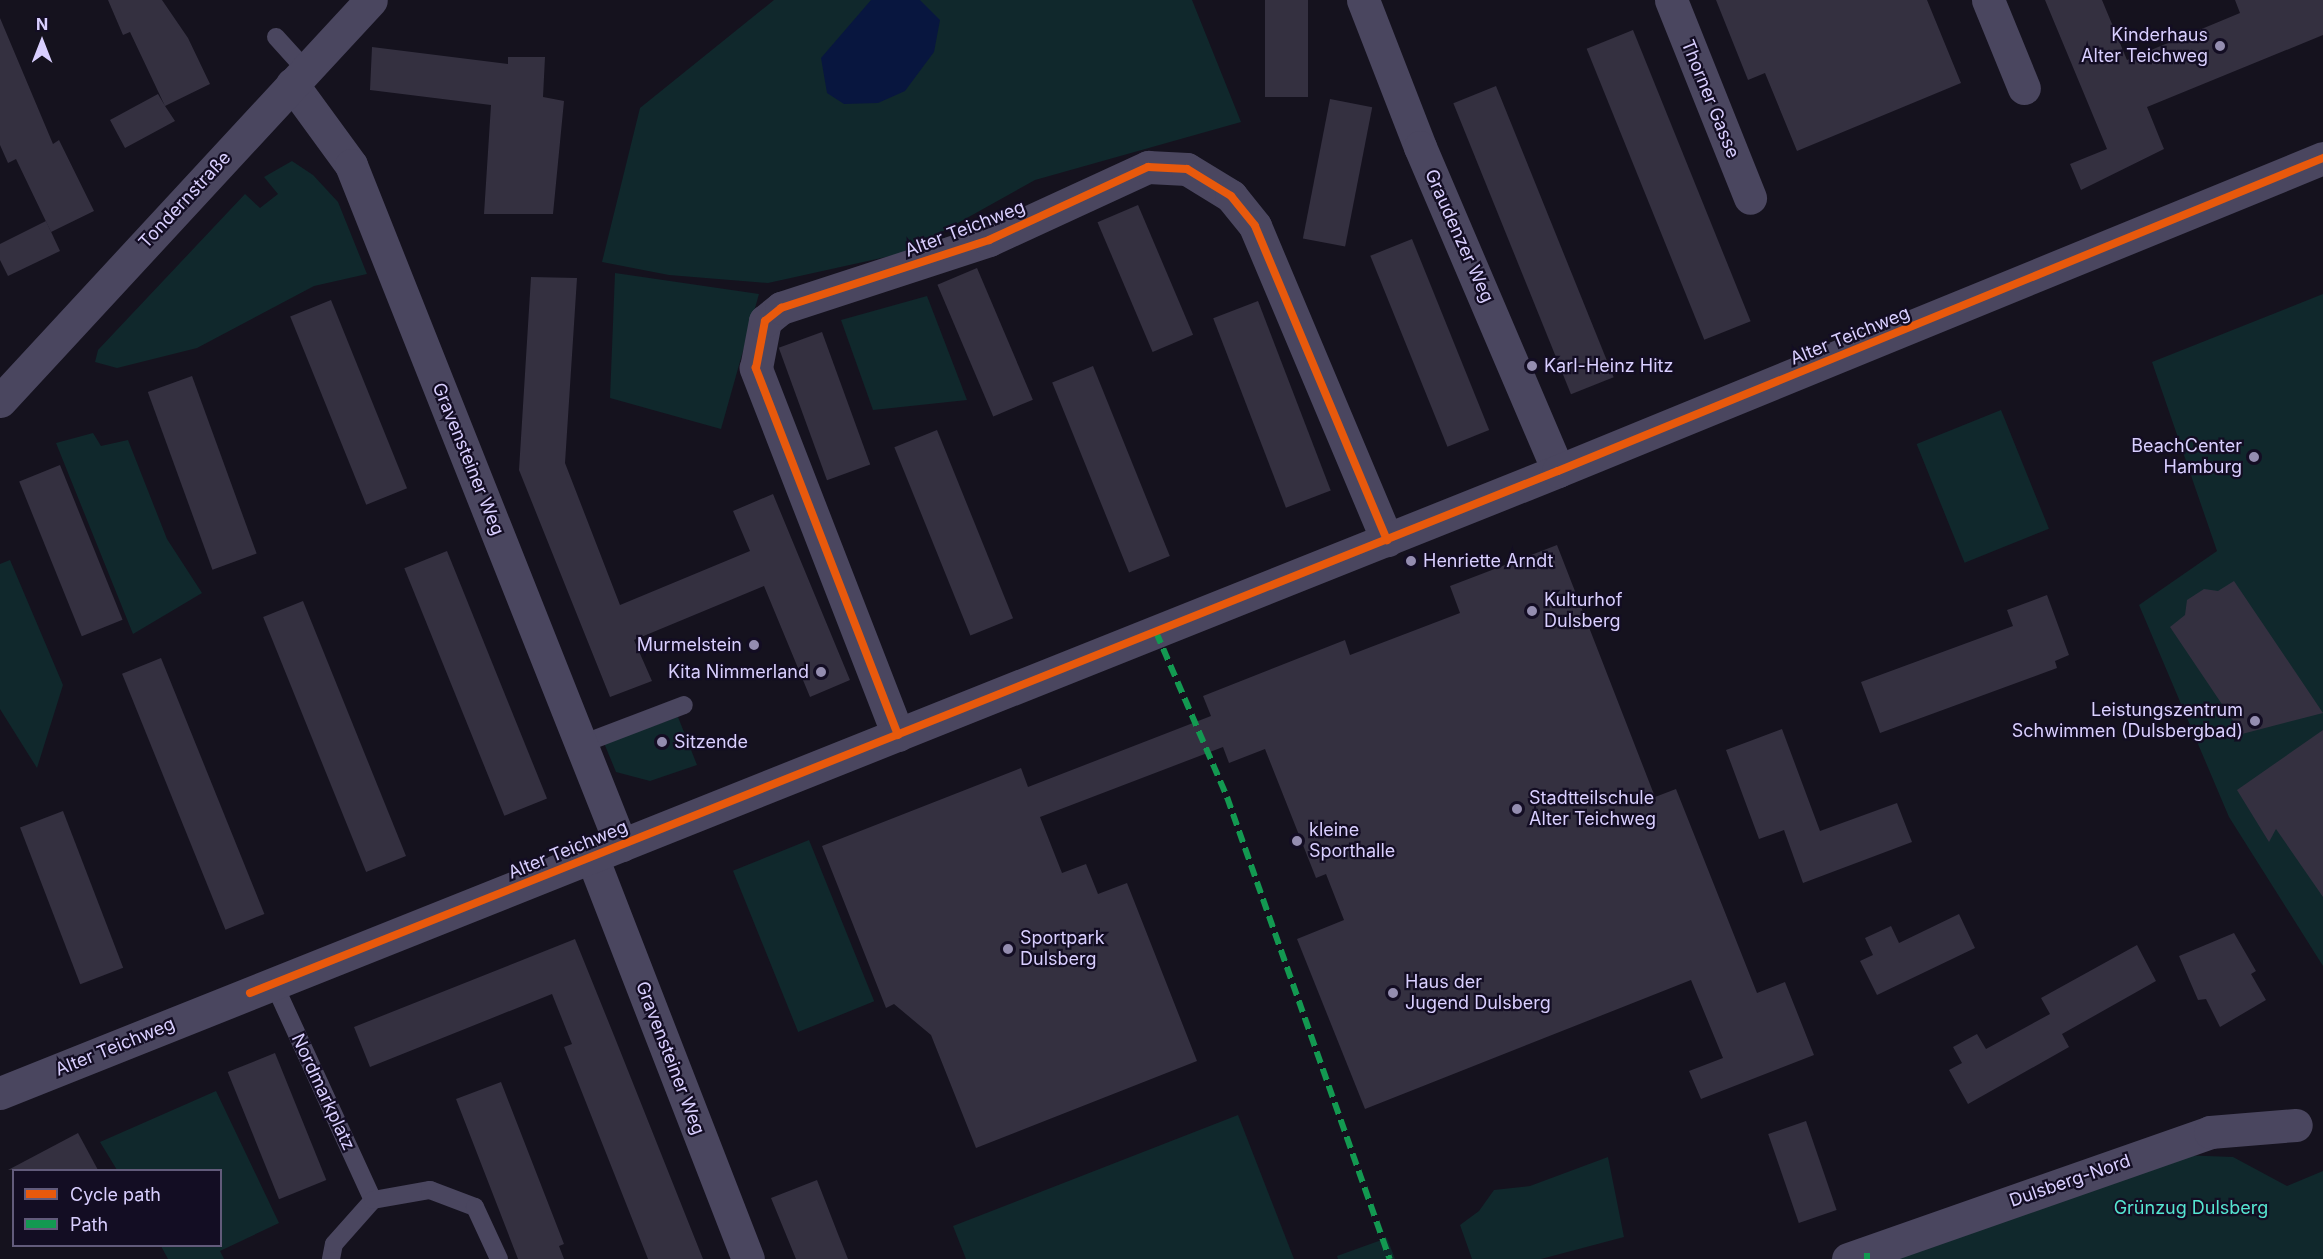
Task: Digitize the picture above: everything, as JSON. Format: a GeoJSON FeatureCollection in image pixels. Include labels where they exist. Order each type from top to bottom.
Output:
{"type":"FeatureCollection","features":[{"type":"Feature","properties":{"kind":"street","name":"Tondernstraße"},"geometry":{"type":"LineString","coordinates":[[0,401],[371,0]]}},
{"type":"Feature","properties":{"kind":"street","name":"Graudenzer Weg"},"geometry":{"type":"LineString","coordinates":[[1363,0],[1419,147],[1558,471]]}},
{"type":"Feature","properties":{"kind":"street","name":"Thorner Gasse"},"geometry":{"type":"LineString","coordinates":[[1671,0],[1750,198]]}},
{"type":"Feature","properties":{"kind":"street"},"geometry":{"type":"LineString","coordinates":[[1988,0],[2024,88]]}},
{"type":"Feature","properties":{"kind":"street","name":"Gravensteiner Weg"},"geometry":{"type":"LineString","coordinates":[[298,77],[351,165],[582,744],[607,851],[748,1259]]}},
{"type":"Feature","properties":{"kind":"street","name":"Alter Teichweg"},"geometry":{"type":"LineString","coordinates":[[0,1093],[1387,540],[2323,158]]}},
{"type":"Feature","properties":{"kind":"street","name":"Alter Teichweg"},"geometry":{"type":"LineString","coordinates":[[898,735],[813,510],[756,368],[765,321],[781,308],[988,240],[1148,167],[1186,169],[1230,196],[1255,226],[1387,540]]}},
{"type":"Feature","properties":{"kind":"street","name":"Dulsberg-Nord"},"geometry":{"type":"LineString","coordinates":[[1848,1259],[2210,1132],[2296,1125]]}},
{"type":"Feature","properties":{"kind":"lane"},"geometry":{"type":"LineString","coordinates":[[276,37],[298,77]]}},
{"type":"Feature","properties":{"kind":"lane"},"geometry":{"type":"LineString","coordinates":[[582,744],[684,705]]}},
{"type":"Feature","properties":{"kind":"lane","name":"Nordmarkplatz"},"geometry":{"type":"LineString","coordinates":[[274,984],[373,1200]]}},
{"type":"Feature","properties":{"kind":"lane"},"geometry":{"type":"LineString","coordinates":[[331,1259],[334,1244],[373,1200],[430,1190],[475,1207],[499,1259]]}},
{"type":"Feature","properties":{"kind":"green space"},"geometry":{"type":"Polygon","coordinates":[[[774,0],[1192,0],[1241,122],[1035,180],[904,253],[768,283],[669,275],[602,262],[640,108],[774,0]]]}},
{"type":"Feature","properties":{"kind":"green space"},"geometry":{"type":"Polygon","coordinates":[[[292,161],[313,175],[338,202],[367,274],[314,286],[197,348],[117,368],[95,362],[98,350],[245,194],[260,208],[278,194],[264,177],[292,161]]]}},
{"type":"Feature","properties":{"kind":"green space"},"geometry":{"type":"Polygon","coordinates":[[[615,273],[759,294],[721,429],[610,398],[615,273]]]}},
{"type":"Feature","properties":{"kind":"green space"},"geometry":{"type":"Polygon","coordinates":[[[2323,294],[2323,966],[2229,817],[2139,605],[2217,551],[2152,362],[2323,294]]]}},
{"type":"Feature","properties":{"kind":"green space"},"geometry":{"type":"Polygon","coordinates":[[[927,296],[967,400],[873,410],[841,320],[927,296]]]}},
{"type":"Feature","properties":{"kind":"green space"},"geometry":{"type":"Polygon","coordinates":[[[2001,410],[2049,529],[1965,563],[1917,444],[2001,410]]]}},
{"type":"Feature","properties":{"kind":"green space"},"geometry":{"type":"Polygon","coordinates":[[[93,433],[101,446],[128,440],[167,539],[202,593],[133,634],[56,443],[93,433]]]}},
{"type":"Feature","properties":{"kind":"green space"},"geometry":{"type":"Polygon","coordinates":[[[10,560],[63,685],[37,768],[0,709],[0,564],[10,560]]]}},
{"type":"Feature","properties":{"kind":"green space"},"geometry":{"type":"Polygon","coordinates":[[[678,717],[697,765],[650,781],[616,772],[604,743],[678,717]]]}},
{"type":"Feature","properties":{"kind":"green space"},"geometry":{"type":"Polygon","coordinates":[[[809,840],[874,1001],[798,1032],[733,871],[809,840]]]}},
{"type":"Feature","properties":{"kind":"green space"},"geometry":{"type":"Polygon","coordinates":[[[216,1091],[279,1223],[220,1251],[224,1259],[168,1259],[162,1247],[222,1247],[222,1169],[116,1169],[100,1142],[216,1091]]]}},
{"type":"Feature","properties":{"kind":"green space"},"geometry":{"type":"Polygon","coordinates":[[[1238,1115],[1294,1259],[966,1259],[953,1226],[1238,1115]]]}},
{"type":"Feature","properties":{"kind":"green space","name":"Grünzug Dulsberg"},"geometry":{"type":"Polygon","coordinates":[[[2180,1155],[2233,1157],[2287,1186],[2323,1171],[2323,1259],[1886,1259],[2180,1155]]]}},
{"type":"Feature","properties":{"kind":"green space"},"geometry":{"type":"Polygon","coordinates":[[[1608,1157],[1624,1237],[1541,1259],[1472,1259],[1460,1225],[1479,1211],[1494,1190],[1530,1186],[1608,1157]]]}},
{"type":"Feature","properties":{"kind":"green space"},"geometry":{"type":"Polygon","coordinates":[[[1387,1238],[1395,1259],[1338,1259],[1337,1256],[1387,1238]]]}},
{"type":"Feature","properties":{"kind":"water"},"geometry":{"type":"Polygon","coordinates":[[[871,0],[920,0],[940,20],[934,52],[905,91],[878,103],[844,104],[827,93],[821,58],[871,0]]]}},
{"type":"Feature","properties":{"kind":"building"},"geometry":{"type":"Polygon","coordinates":[[[108,0],[162,0],[188,38],[210,84],[165,106],[130,32],[123,35],[108,0]]]}},
{"type":"Feature","properties":{"kind":"building"},"geometry":{"type":"Polygon","coordinates":[[[1265,0],[1308,0],[1308,97],[1265,97],[1265,0]]]}},
{"type":"Feature","properties":{"kind":"building"},"geometry":{"type":"Polygon","coordinates":[[[1716,0],[1927,0],[1961,83],[1797,151],[1765,73],[1748,80],[1716,0]]]}},
{"type":"Feature","properties":{"kind":"building"},"geometry":{"type":"Polygon","coordinates":[[[2045,0],[2102,0],[2127,60],[2240,13],[2235,0],[2323,0],[2323,35],[2147,107],[2164,149],[2081,190],[2070,164],[2107,149],[2045,0]]]}},
{"type":"Feature","properties":{"kind":"building"},"geometry":{"type":"Polygon","coordinates":[[[0,18],[53,144],[59,140],[94,211],[51,232],[16,159],[8,163],[0,145],[0,18]]]}},
{"type":"Feature","properties":{"kind":"building"},"geometry":{"type":"Polygon","coordinates":[[[1633,30],[1751,321],[1704,340],[1587,49],[1633,30]]]}},
{"type":"Feature","properties":{"kind":"building"},"geometry":{"type":"Polygon","coordinates":[[[372,47],[508,64],[508,57],[545,57],[543,97],[564,101],[553,214],[484,214],[491,105],[370,90],[372,47]]]}},
{"type":"Feature","properties":{"kind":"building"},"geometry":{"type":"Polygon","coordinates":[[[1496,86],[1614,377],[1571,394],[1453,103],[1496,86]]]}},
{"type":"Feature","properties":{"kind":"building"},"geometry":{"type":"Polygon","coordinates":[[[158,94],[175,121],[125,148],[110,120],[158,94]]]}},
{"type":"Feature","properties":{"kind":"building"},"geometry":{"type":"Polygon","coordinates":[[[1330,99],[1372,107],[1345,247],[1303,238],[1330,99]]]}},
{"type":"Feature","properties":{"kind":"building"},"geometry":{"type":"Polygon","coordinates":[[[1138,205],[1193,335],[1153,352],[1097,222],[1138,205]]]}},
{"type":"Feature","properties":{"kind":"building"},"geometry":{"type":"Polygon","coordinates":[[[46,221],[60,251],[8,276],[0,260],[0,244],[46,221]]]}},
{"type":"Feature","properties":{"kind":"building"},"geometry":{"type":"Polygon","coordinates":[[[1412,239],[1489,430],[1447,447],[1370,256],[1412,239]]]}},
{"type":"Feature","properties":{"kind":"building"},"geometry":{"type":"Polygon","coordinates":[[[977,268],[1033,400],[993,416],[937,285],[977,268]]]}},
{"type":"Feature","properties":{"kind":"building"},"geometry":{"type":"Polygon","coordinates":[[[531,277],[577,278],[565,463],[620,605],[750,551],[733,511],[773,494],[850,680],[810,697],[764,586],[634,640],[652,681],[610,697],[519,470],[531,277]]]}},
{"type":"Feature","properties":{"kind":"building"},"geometry":{"type":"Polygon","coordinates":[[[331,300],[407,488],[366,505],[290,316],[331,300]]]}},
{"type":"Feature","properties":{"kind":"building"},"geometry":{"type":"Polygon","coordinates":[[[1258,301],[1331,491],[1286,508],[1213,318],[1258,301]]]}},
{"type":"Feature","properties":{"kind":"building"},"geometry":{"type":"Polygon","coordinates":[[[822,332],[870,464],[827,480],[779,348],[822,332]]]}},
{"type":"Feature","properties":{"kind":"building"},"geometry":{"type":"Polygon","coordinates":[[[1093,366],[1170,556],[1129,573],[1052,382],[1093,366]]]}},
{"type":"Feature","properties":{"kind":"building"},"geometry":{"type":"Polygon","coordinates":[[[192,376],[257,554],[212,570],[148,392],[192,376]]]}},
{"type":"Feature","properties":{"kind":"building"},"geometry":{"type":"Polygon","coordinates":[[[937,430],[1013,618],[970,635],[894,447],[937,430]]]}},
{"type":"Feature","properties":{"kind":"building"},"geometry":{"type":"Polygon","coordinates":[[[60,465],[123,620],[82,636],[19,481],[60,465]]]}},
{"type":"Feature","properties":{"kind":"building"},"geometry":{"type":"Polygon","coordinates":[[[1557,545],[1655,797],[1676,789],[1757,993],[1785,982],[1814,1055],[1701,1099],[1689,1071],[1723,1058],[1691,980],[1365,1109],[1297,939],[1344,920],[1326,874],[1316,878],[1265,749],[1229,763],[1223,747],[1040,817],[1062,873],[1086,864],[1098,894],[1127,883],[1197,1061],[976,1148],[931,1035],[894,1004],[886,1008],[822,846],[1021,768],[1028,787],[1211,716],[1203,696],[1345,640],[1350,655],[1460,613],[1450,586],[1557,545]]]}},
{"type":"Feature","properties":{"kind":"building"},"geometry":{"type":"Polygon","coordinates":[[[447,551],[547,799],[504,816],[404,568],[447,551]]]}},
{"type":"Feature","properties":{"kind":"building"},"geometry":{"type":"Polygon","coordinates":[[[2234,581],[2323,713],[2242,734],[2170,627],[2185,615],[2187,600],[2204,589],[2218,591],[2234,581]]]}},
{"type":"Feature","properties":{"kind":"building"},"geometry":{"type":"Polygon","coordinates":[[[2047,595],[2069,655],[2055,661],[2057,668],[1880,733],[1861,682],[2013,626],[2007,610],[2047,595]]]}},
{"type":"Feature","properties":{"kind":"building"},"geometry":{"type":"Polygon","coordinates":[[[303,601],[406,856],[366,872],[263,617],[303,601]]]}},
{"type":"Feature","properties":{"kind":"building"},"geometry":{"type":"Polygon","coordinates":[[[161,658],[264,914],[225,930],[122,674],[161,658]]]}},
{"type":"Feature","properties":{"kind":"building"},"geometry":{"type":"Polygon","coordinates":[[[1782,729],[1820,831],[1897,803],[1912,842],[1803,883],[1784,830],[1759,839],[1726,750],[1782,729]]]}},
{"type":"Feature","properties":{"kind":"building"},"geometry":{"type":"Polygon","coordinates":[[[2323,730],[2323,897],[2276,829],[2269,842],[2237,790],[2323,730]]]}},
{"type":"Feature","properties":{"kind":"building"},"geometry":{"type":"Polygon","coordinates":[[[63,811],[123,968],[80,984],[20,827],[63,811]]]}},
{"type":"Feature","properties":{"kind":"building"},"geometry":{"type":"Polygon","coordinates":[[[1959,914],[1975,948],[1877,995],[1860,961],[1873,955],[1865,938],[1891,926],[1899,943],[1959,914]]]}},
{"type":"Feature","properties":{"kind":"building"},"geometry":{"type":"Polygon","coordinates":[[[2234,933],[2256,971],[2251,974],[2266,1000],[2220,1027],[2206,999],[2198,1000],[2179,956],[2234,933]]]}},
{"type":"Feature","properties":{"kind":"building"},"geometry":{"type":"Polygon","coordinates":[[[575,939],[703,1259],[648,1259],[564,1047],[572,1044],[552,994],[370,1067],[354,1027],[575,939]]]}},
{"type":"Feature","properties":{"kind":"building"},"geometry":{"type":"Polygon","coordinates":[[[2137,945],[2156,981],[2062,1034],[2069,1047],[1968,1104],[1949,1070],[1962,1063],[1953,1047],[1977,1034],[1986,1049],[2050,1014],[2041,998],[2137,945]]]}},
{"type":"Feature","properties":{"kind":"building"},"geometry":{"type":"Polygon","coordinates":[[[275,1053],[326,1180],[279,1199],[228,1072],[275,1053]]]}},
{"type":"Feature","properties":{"kind":"building"},"geometry":{"type":"Polygon","coordinates":[[[501,1082],[564,1244],[559,1246],[564,1259],[518,1259],[456,1099],[501,1082]]]}},
{"type":"Feature","properties":{"kind":"building"},"geometry":{"type":"Polygon","coordinates":[[[1806,1121],[1837,1210],[1799,1223],[1768,1134],[1806,1121]]]}},
{"type":"Feature","properties":{"kind":"building"},"geometry":{"type":"Polygon","coordinates":[[[78,1133],[97,1169],[12,1169],[8,1170],[78,1133]]]}},
{"type":"Feature","properties":{"kind":"building"},"geometry":{"type":"Polygon","coordinates":[[[817,1180],[848,1259],[796,1259],[771,1198],[817,1180]]]}},
{"type":"Feature","properties":{"kind":"marked path"},"geometry":{"type":"LineString","coordinates":[[1156,632],[1227,797],[1390,1259]]}},
{"type":"Feature","properties":{"kind":"marked path"},"geometry":{"type":"LineString","coordinates":[[1867,1253],[1867,1259]]}},
{"type":"Feature","properties":{"kind":"cycle path"},"geometry":{"type":"LineString","coordinates":[[250,993],[1558,471],[2323,158]]}},
{"type":"Feature","properties":{"kind":"cycle path"},"geometry":{"type":"LineString","coordinates":[[898,735],[756,368],[765,321],[781,308],[989,240],[1148,167],[1187,169],[1231,196],[1255,226],[1387,540]]}},
{"type":"Feature","properties":{"kind":"place","name":"Kinderhaus Alter Teichweg"},"geometry":{"type":"Point","coordinates":[2220,46]}},
{"type":"Feature","properties":{"kind":"place","name":"Karl-Heinz Hitz"},"geometry":{"type":"Point","coordinates":[1532,366]}},
{"type":"Feature","properties":{"kind":"place","name":"BeachCenter Hamburg"},"geometry":{"type":"Point","coordinates":[2254,457]}},
{"type":"Feature","properties":{"kind":"place","name":"Henriette Arndt"},"geometry":{"type":"Point","coordinates":[1411,561]}},
{"type":"Feature","properties":{"kind":"place","name":"Kulturhof Dulsberg"},"geometry":{"type":"Point","coordinates":[1532,611]}},
{"type":"Feature","properties":{"kind":"place","name":"Murmelstein"},"geometry":{"type":"Point","coordinates":[754,645]}},
{"type":"Feature","properties":{"kind":"place","name":"Kita Nimmerland"},"geometry":{"type":"Point","coordinates":[821,672]}},
{"type":"Feature","properties":{"kind":"place","name":"Leistungszentrum Schwimmen (Dulsbergbad)"},"geometry":{"type":"Point","coordinates":[2255,721]}},
{"type":"Feature","properties":{"kind":"place","name":"Sitzende"},"geometry":{"type":"Point","coordinates":[662,742]}},
{"type":"Feature","properties":{"kind":"place","name":"Stadtteilschule Alter Teichweg"},"geometry":{"type":"Point","coordinates":[1517,809]}},
{"type":"Feature","properties":{"kind":"place","name":"kleine Sporthalle"},"geometry":{"type":"Point","coordinates":[1297,841]}},
{"type":"Feature","properties":{"kind":"place","name":"Sportpark Dulsberg"},"geometry":{"type":"Point","coordinates":[1008,949]}},
{"type":"Feature","properties":{"kind":"place","name":"Haus der Jugend Dulsberg"},"geometry":{"type":"Point","coordinates":[1393,993]}}]}
